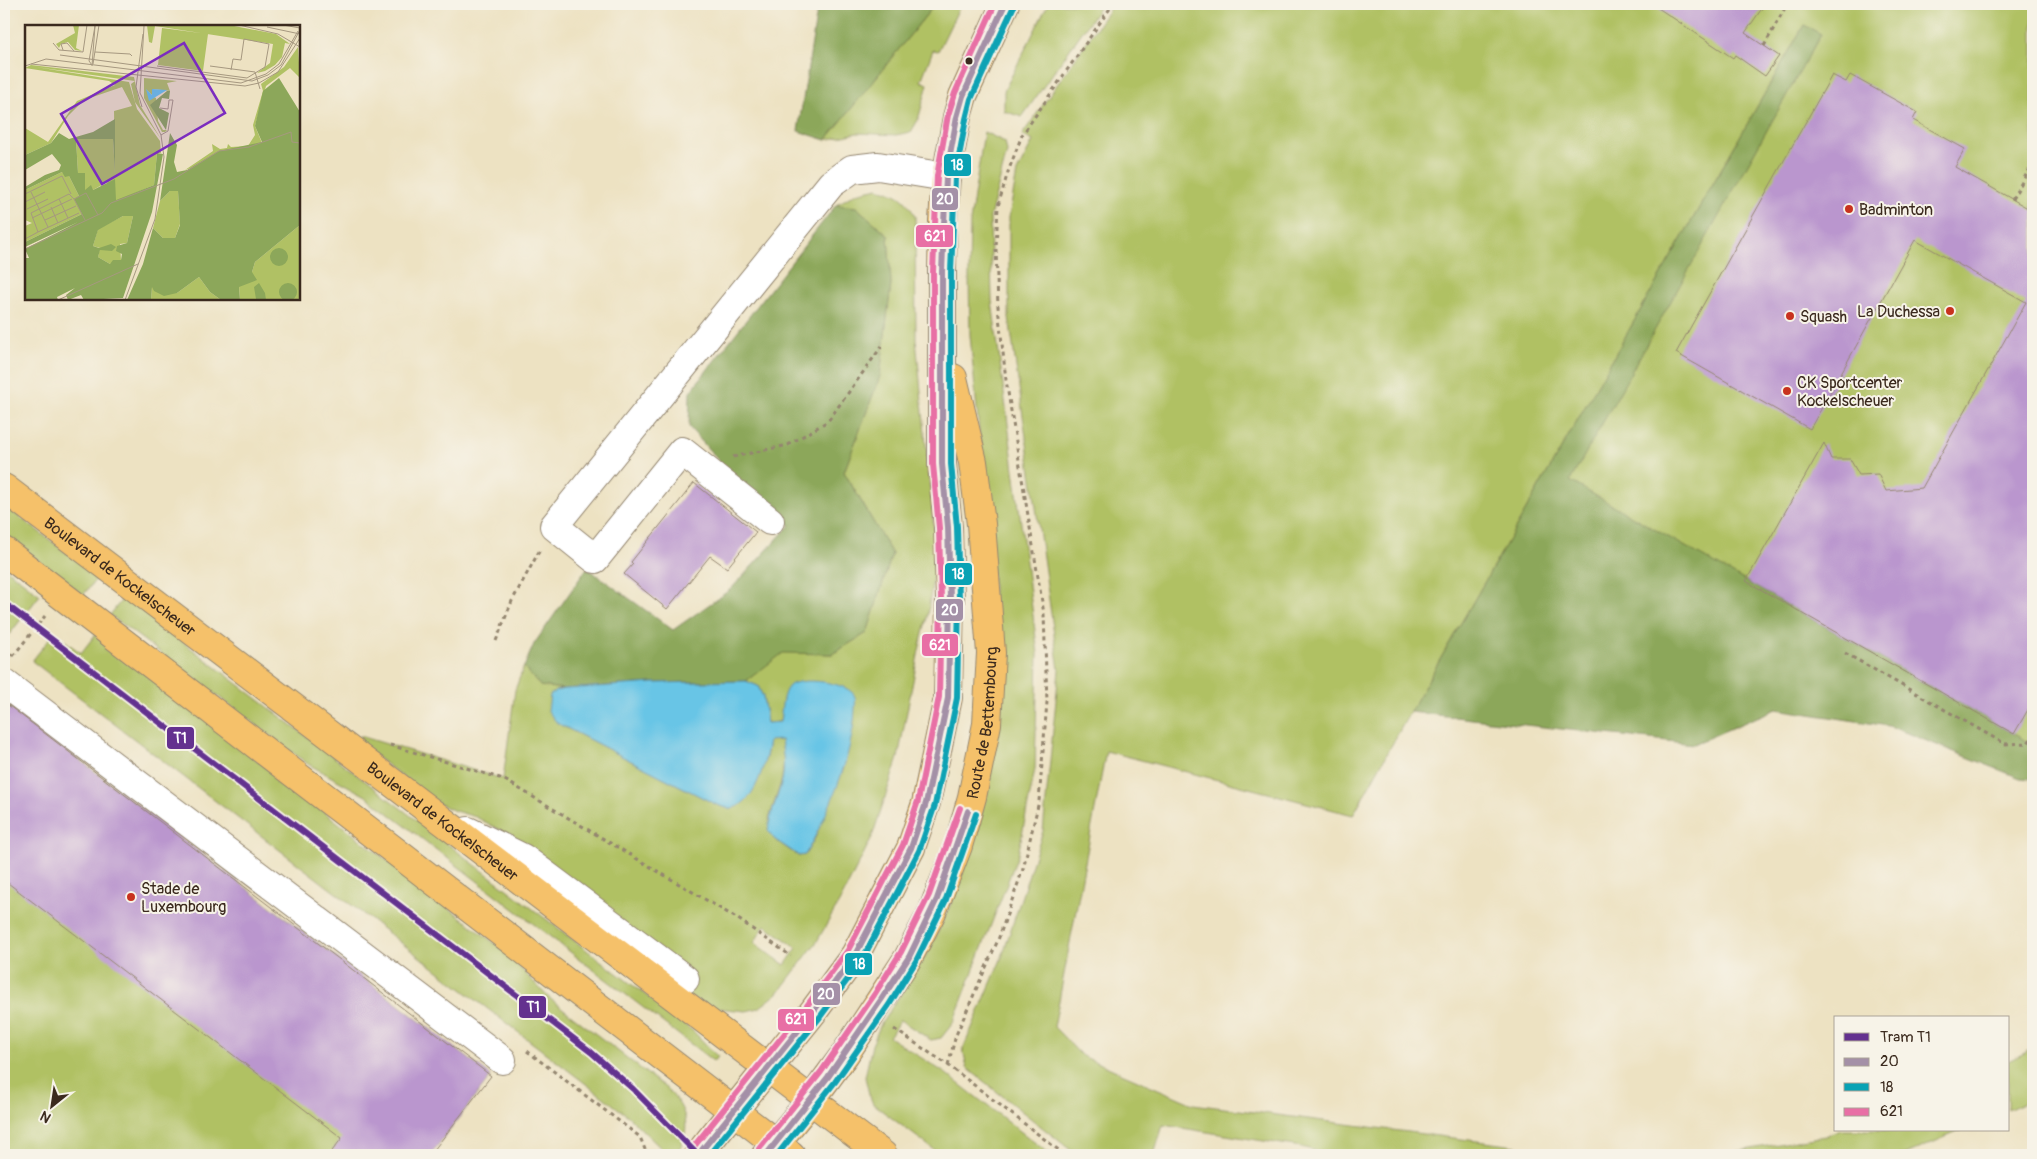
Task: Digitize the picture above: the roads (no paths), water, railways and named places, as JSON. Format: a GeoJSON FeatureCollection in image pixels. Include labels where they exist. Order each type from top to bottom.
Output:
{"type":"FeatureCollection","features":[{"type":"Feature","properties":{"kind":"main road","name":"Route de Bettembourg"},"geometry":{"type":"LineString","coordinates":[[698,1155],[814,1012],[855,955],[912,848],[926,803],[948,698],[950,599],[948,528],[942,464],[943,221],[946,177],[957,117],[963,96],[1005,4]]}},
{"type":"Feature","properties":{"kind":"main road","name":"Route de Bettembourg"},"geometry":{"type":"LineString","coordinates":[[778,1151],[811,1100],[877,1007],[908,958],[932,912],[958,846],[972,798],[987,724],[991,653],[981,524],[973,462],[943,335]]}},
{"type":"Feature","properties":{"kind":"main road","name":"Boulevard de Kockelscheuer"},"geometry":{"type":"LineString","coordinates":[[4,488],[883,1155]]}},
{"type":"Feature","properties":{"kind":"main road"},"geometry":{"type":"LineString","coordinates":[[4,552],[734,1110],[778,1151]]}},
{"type":"Feature","properties":{"kind":"lane"},"geometry":{"type":"LineString","coordinates":[[770,521],[682,451],[595,559],[554,526],[831,184],[852,170],[878,166],[946,177]]}},
{"type":"Feature","properties":{"kind":"lane"},"geometry":{"type":"LineString","coordinates":[[4,683],[502,1060]]}},
{"type":"Feature","properties":{"kind":"lane"},"geometry":{"type":"LineString","coordinates":[[424,807],[490,843],[523,858],[685,980]]}},
{"type":"Feature","properties":{"kind":"water"},"geometry":{"type":"Polygon","coordinates":[[[746,681],[758,686],[763,697],[767,723],[780,722],[784,693],[789,686],[795,683],[813,681],[835,684],[851,692],[855,697],[850,746],[838,785],[805,855],[799,856],[774,839],[768,830],[783,775],[781,740],[769,741],[762,769],[753,790],[740,805],[729,808],[717,805],[557,723],[548,711],[550,695],[564,689],[653,683],[746,681]]]}},
{"type":"Feature","properties":{"kind":"tram line","name":"T1"},"geometry":{"type":"LineString","coordinates":[[4,603],[591,1052],[633,1089],[698,1155]]}},
{"type":"Feature","properties":{"kind":"place","name":"Badminton"},"geometry":{"type":"Point","coordinates":[1849,209]}},
{"type":"Feature","properties":{"kind":"place","name":"La Duchessa"},"geometry":{"type":"Point","coordinates":[1950,311]}},
{"type":"Feature","properties":{"kind":"place","name":"Squash"},"geometry":{"type":"Point","coordinates":[1790,316]}},
{"type":"Feature","properties":{"kind":"place","name":"CK Sportcenter Kockelscheuer"},"geometry":{"type":"Point","coordinates":[1787,391]}},
{"type":"Feature","properties":{"kind":"place","name":"Stade de Luxembourg"},"geometry":{"type":"Point","coordinates":[131,897]}}]}
